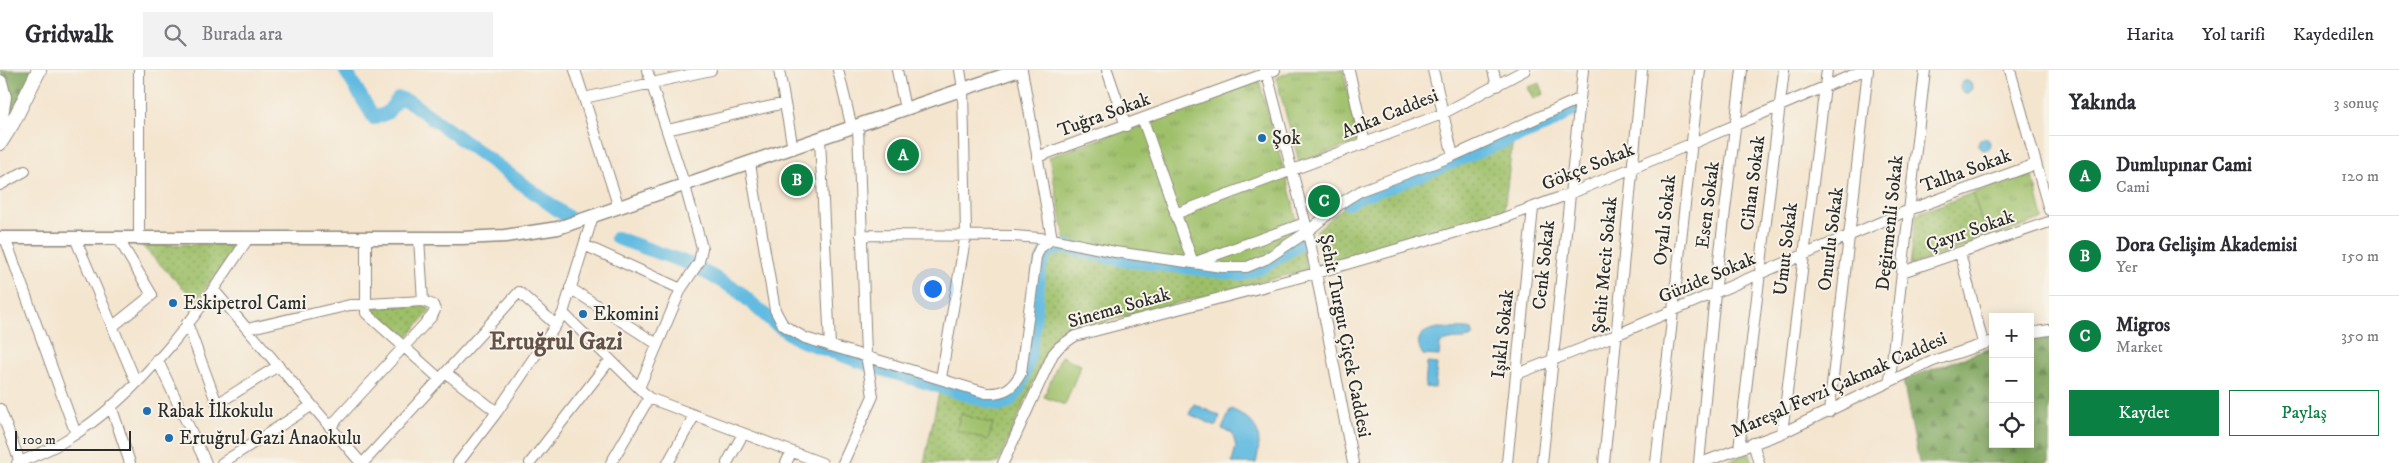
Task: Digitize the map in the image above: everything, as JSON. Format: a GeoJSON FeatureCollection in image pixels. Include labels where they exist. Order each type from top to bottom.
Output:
{"type":"FeatureCollection","features":[{"type":"Feature","properties":{"kind":"highway"},"geometry":{"type":"LineString","coordinates":[[0,142],[12,124],[39,70]]}},
{"type":"Feature","properties":{"kind":"highway"},"geometry":{"type":"LineString","coordinates":[[0,82],[4,97],[0,123]]}},
{"type":"Feature","properties":{"kind":"main road"},"geometry":{"type":"LineString","coordinates":[[3,238],[483,238],[523,234],[558,228],[619,208],[1020,70]]}},
{"type":"Feature","properties":{"kind":"street"},"geometry":{"type":"LineString","coordinates":[[139,70],[139,238]]}},
{"type":"Feature","properties":{"kind":"street"},"geometry":{"type":"LineString","coordinates":[[575,70],[619,208]]}},
{"type":"Feature","properties":{"kind":"street"},"geometry":{"type":"LineString","coordinates":[[639,388],[680,289],[699,262],[702,248],[685,186],[647,70]]}},
{"type":"Feature","properties":{"kind":"street"},"geometry":{"type":"LineString","coordinates":[[584,98],[711,70]]}},
{"type":"Feature","properties":{"kind":"street"},"geometry":{"type":"LineString","coordinates":[[778,70],[793,149]]}},
{"type":"Feature","properties":{"kind":"street"},"geometry":{"type":"LineString","coordinates":[[838,70],[855,127],[866,355],[873,396],[843,463]]}},
{"type":"Feature","properties":{"kind":"street"},"geometry":{"type":"LineString","coordinates":[[897,70],[905,108]]}},
{"type":"Feature","properties":{"kind":"street"},"geometry":{"type":"LineString","coordinates":[[941,378],[966,234],[963,89],[960,70]]}},
{"type":"Feature","properties":{"kind":"street"},"geometry":{"type":"LineString","coordinates":[[1020,70],[1052,240]]}},
{"type":"Feature","properties":{"kind":"street"},"geometry":{"type":"LineString","coordinates":[[1107,70],[1126,126]]}},
{"type":"Feature","properties":{"kind":"street"},"geometry":{"type":"LineString","coordinates":[[1349,70],[1365,144]]}},
{"type":"Feature","properties":{"kind":"street"},"geometry":{"type":"LineString","coordinates":[[1433,70],[1453,156]]}},
{"type":"Feature","properties":{"kind":"street"},"geometry":{"type":"LineString","coordinates":[[1493,70],[1497,86]]}},
{"type":"Feature","properties":{"kind":"street","name":"Anka Caddesi"},"geometry":{"type":"LineString","coordinates":[[1175,214],[1442,114],[1525,70]]}},
{"type":"Feature","properties":{"kind":"street","name":"Cenk Sokak"},"geometry":{"type":"LineString","coordinates":[[1542,463],[1583,70]]}},
{"type":"Feature","properties":{"kind":"street","name":"Şehit Mecit Sokak"},"geometry":{"type":"LineString","coordinates":[[1604,463],[1642,70]]}},
{"type":"Feature","properties":{"kind":"street","name":"Oyalı Sokak"},"geometry":{"type":"LineString","coordinates":[[1656,463],[1700,70]]}},
{"type":"Feature","properties":{"kind":"street","name":"Esen Sokak"},"geometry":{"type":"LineString","coordinates":[[1700,463],[1715,293],[1742,70]]}},
{"type":"Feature","properties":{"kind":"street","name":"Cihan Sokak"},"geometry":{"type":"LineString","coordinates":[[1739,448],[1784,70]]}},
{"type":"Feature","properties":{"kind":"street","name":"Umut Sokak"},"geometry":{"type":"LineString","coordinates":[[1782,433],[1826,70]]}},
{"type":"Feature","properties":{"kind":"street","name":"Gökçe Sokak"},"geometry":{"type":"LineString","coordinates":[[1316,273],[1533,208],[1735,126],[1864,70]]}},
{"type":"Feature","properties":{"kind":"street","name":"Onurlu Sokak"},"geometry":{"type":"LineString","coordinates":[[1829,412],[1868,70]]}},
{"type":"Feature","properties":{"kind":"street","name":"Değirmenli Sokak"},"geometry":{"type":"LineString","coordinates":[[1890,379],[1925,70]]}},
{"type":"Feature","properties":{"kind":"street"},"geometry":{"type":"LineString","coordinates":[[2010,70],[2049,210]]}},
{"type":"Feature","properties":{"kind":"street","name":"Tuğra Sokak"},"geometry":{"type":"LineString","coordinates":[[1037,157],[1143,120],[1270,71]]}},
{"type":"Feature","properties":{"kind":"street","name":"Şehit Turgut Çiçek Caddesi"},"geometry":{"type":"LineString","coordinates":[[1270,71],[1316,273],[1353,463]]}},
{"type":"Feature","properties":{"kind":"street"},"geometry":{"type":"LineString","coordinates":[[861,235],[966,234],[1052,240],[1115,252],[1193,263],[1222,267],[1247,267],[1266,259],[1357,192],[1453,156],[1580,99]]}},
{"type":"Feature","properties":{"kind":"street"},"geometry":{"type":"LineString","coordinates":[[667,130],[785,103]]}},
{"type":"Feature","properties":{"kind":"street"},"geometry":{"type":"LineString","coordinates":[[1143,120],[1193,263]]}},
{"type":"Feature","properties":{"kind":"street"},"geometry":{"type":"LineString","coordinates":[[820,139],[830,346]]}},
{"type":"Feature","properties":{"kind":"street"},"geometry":{"type":"LineString","coordinates":[[750,164],[777,315],[783,325],[792,332],[830,346],[866,355],[986,392],[998,393],[1016,383],[1021,373],[1036,257],[1040,248],[1052,240]]}},
{"type":"Feature","properties":{"kind":"street","name":"Talha Sokak"},"geometry":{"type":"LineString","coordinates":[[1909,210],[2036,164]]}},
{"type":"Feature","properties":{"kind":"street"},"geometry":{"type":"LineString","coordinates":[[0,185],[25,171]]}},
{"type":"Feature","properties":{"kind":"street","name":"Işıklı Sokak"},"geometry":{"type":"LineString","coordinates":[[1507,463],[1533,208]]}},
{"type":"Feature","properties":{"kind":"street","name":"Güzide Sokak"},"geometry":{"type":"LineString","coordinates":[[1517,374],[1616,335],[1909,210]]}},
{"type":"Feature","properties":{"kind":"street"},"geometry":{"type":"LineString","coordinates":[[458,463],[496,412],[563,313],[594,216]]}},
{"type":"Feature","properties":{"kind":"street","name":"Çayır Sokak"},"geometry":{"type":"LineString","coordinates":[[1902,272],[2049,222]]}},
{"type":"Feature","properties":{"kind":"street"},"geometry":{"type":"LineString","coordinates":[[1193,263],[1306,228]]}},
{"type":"Feature","properties":{"kind":"street"},"geometry":{"type":"LineString","coordinates":[[0,410],[19,462],[35,460],[76,434],[111,406],[157,359],[213,289],[249,237]]}},
{"type":"Feature","properties":{"kind":"street"},"geometry":{"type":"LineString","coordinates":[[366,237],[367,315],[404,347],[496,412]]}},
{"type":"Feature","properties":{"kind":"street"},"geometry":{"type":"LineString","coordinates":[[3,238],[76,434]]}},
{"type":"Feature","properties":{"kind":"street"},"geometry":{"type":"LineString","coordinates":[[75,238],[136,382]]}},
{"type":"Feature","properties":{"kind":"street"},"geometry":{"type":"LineString","coordinates":[[112,327],[152,295],[118,238]]}},
{"type":"Feature","properties":{"kind":"street"},"geometry":{"type":"LineString","coordinates":[[419,238],[423,301]]}},
{"type":"Feature","properties":{"kind":"street"},"geometry":{"type":"LineString","coordinates":[[584,245],[680,289]]}},
{"type":"Feature","properties":{"kind":"street"},"geometry":{"type":"LineString","coordinates":[[1960,253],[1988,342]]}},
{"type":"Feature","properties":{"kind":"street","name":"Sinema Sokak"},"geometry":{"type":"LineString","coordinates":[[1003,463],[1048,363],[1053,354],[1066,341],[1087,332],[1316,273]]}},
{"type":"Feature","properties":{"kind":"street"},"geometry":{"type":"LineString","coordinates":[[570,288],[657,344]]}},
{"type":"Feature","properties":{"kind":"street"},"geometry":{"type":"LineString","coordinates":[[213,289],[311,406],[362,463],[519,292],[556,325]]}},
{"type":"Feature","properties":{"kind":"street"},"geometry":{"type":"LineString","coordinates":[[247,329],[350,306],[423,301],[433,305],[434,313],[330,427]]}},
{"type":"Feature","properties":{"kind":"street"},"geometry":{"type":"LineString","coordinates":[[563,313],[648,398],[822,463]]}},
{"type":"Feature","properties":{"kind":"street"},"geometry":{"type":"LineString","coordinates":[[187,323],[217,404],[278,366]]}},
{"type":"Feature","properties":{"kind":"street"},"geometry":{"type":"LineString","coordinates":[[2034,332],[2049,330]]}},
{"type":"Feature","properties":{"kind":"street","name":"Mareşal Fevzi Çakmak Caddesi"},"geometry":{"type":"LineString","coordinates":[[1700,463],[1782,433],[1829,412],[1890,379],[1988,342]]}},
{"type":"Feature","properties":{"kind":"street"},"geometry":{"type":"LineString","coordinates":[[157,359],[206,463]]}},
{"type":"Feature","properties":{"kind":"street"},"geometry":{"type":"LineString","coordinates":[[530,463],[610,360]]}},
{"type":"Feature","properties":{"kind":"street"},"geometry":{"type":"LineString","coordinates":[[611,463],[648,398]]}},
{"type":"Feature","properties":{"kind":"street"},"geometry":{"type":"LineString","coordinates":[[111,406],[130,463]]}},
{"type":"Feature","properties":{"kind":"street"},"geometry":{"type":"LineString","coordinates":[[222,463],[311,406]]}},
{"type":"Feature","properties":{"kind":"street"},"geometry":{"type":"LineString","coordinates":[[668,463],[694,416]]}},
{"type":"Feature","properties":{"kind":"street"},"geometry":{"type":"LineString","coordinates":[[727,463],[743,434]]}},
{"type":"Feature","properties":{"kind":"street"},"geometry":{"type":"LineString","coordinates":[[1753,443],[1759,463]]}},
{"type":"Feature","properties":{"kind":"street"},"geometry":{"type":"LineString","coordinates":[[786,463],[791,453]]}},
{"type":"Feature","properties":{"kind":"green space"},"geometry":{"type":"Polygon","coordinates":[[[0,70],[36,70],[5,128],[4,82],[0,70]]]}},
{"type":"Feature","properties":{"kind":"green space"},"geometry":{"type":"Polygon","coordinates":[[[1294,70],[1343,70],[1359,142],[1299,162],[1276,78],[1294,70]]]}},
{"type":"Feature","properties":{"kind":"green space"},"geometry":{"type":"Polygon","coordinates":[[[1259,81],[1292,199],[1301,243],[1255,271],[1235,274],[1116,259],[1067,247],[1049,157],[1259,81]]]}},
{"type":"Feature","properties":{"kind":"green space"},"geometry":{"type":"Polygon","coordinates":[[[1540,83],[1544,94],[1533,99],[1528,87],[1540,83]]]}},
{"type":"Feature","properties":{"kind":"green space"},"geometry":{"type":"Polygon","coordinates":[[[1513,138],[1504,211],[1323,265],[1316,231],[1346,205],[1360,196],[1513,138]]]}},
{"type":"Feature","properties":{"kind":"green space"},"geometry":{"type":"Polygon","coordinates":[[[2028,173],[2033,177],[2043,219],[1987,240],[1973,193],[2028,173]]]}},
{"type":"Feature","properties":{"kind":"green space"},"geometry":{"type":"Polygon","coordinates":[[[1973,193],[1987,240],[1910,265],[1916,214],[1973,193]]]}},
{"type":"Feature","properties":{"kind":"green space"},"geometry":{"type":"Polygon","coordinates":[[[1301,243],[1307,270],[1080,328],[1065,335],[1056,341],[1046,353],[998,463],[924,463],[940,388],[1001,405],[1011,400],[1019,390],[1028,367],[1039,271],[1043,258],[1049,250],[1067,247],[1116,259],[1242,274],[1262,267],[1301,243]]]}},
{"type":"Feature","properties":{"kind":"green space"},"geometry":{"type":"Polygon","coordinates":[[[226,244],[231,248],[230,257],[196,301],[141,245],[226,244]]]}},
{"type":"Feature","properties":{"kind":"green space"},"geometry":{"type":"Polygon","coordinates":[[[422,305],[428,307],[430,311],[403,342],[372,313],[375,307],[422,305]]]}},
{"type":"Feature","properties":{"kind":"green space"},"geometry":{"type":"Polygon","coordinates":[[[2049,337],[2049,463],[1919,463],[1903,380],[1989,348],[1989,448],[2034,448],[2034,339],[2049,337]]]}},
{"type":"Feature","properties":{"kind":"green space"},"geometry":{"type":"Polygon","coordinates":[[[1061,356],[1081,365],[1065,405],[1044,397],[1061,356]]]}},
{"type":"Feature","properties":{"kind":"green space"},"geometry":{"type":"Polygon","coordinates":[[[961,414],[993,424],[988,440],[956,430],[961,414]]]}},
{"type":"Feature","properties":{"kind":"green space"},"geometry":{"type":"Polygon","coordinates":[[[1750,453],[1753,463],[1723,463],[1750,453]]]}},
{"type":"Feature","properties":{"kind":"water"},"geometry":{"type":"Polygon","coordinates":[[[1964,81],[1968,81],[1972,87],[1968,93],[1964,93],[1960,89],[1960,85],[1964,81]]]}},
{"type":"Feature","properties":{"kind":"water"},"geometry":{"type":"Polygon","coordinates":[[[1982,138],[1986,138],[1990,144],[1986,150],[1982,150],[1978,146],[1978,142],[1982,138]]]}},
{"type":"Feature","properties":{"kind":"water"},"geometry":{"type":"Polygon","coordinates":[[[1438,328],[1468,329],[1472,330],[1474,336],[1466,339],[1449,340],[1440,344],[1439,356],[1423,355],[1419,344],[1420,337],[1427,331],[1438,328]]]}},
{"type":"Feature","properties":{"kind":"water"},"geometry":{"type":"Polygon","coordinates":[[[1427,363],[1437,364],[1435,388],[1425,387],[1427,363]]]}},
{"type":"Feature","properties":{"kind":"water"},"geometry":{"type":"Polygon","coordinates":[[[1194,404],[1220,416],[1216,426],[1189,414],[1194,404]]]}},
{"type":"Feature","properties":{"kind":"water"},"geometry":{"type":"Polygon","coordinates":[[[1231,409],[1247,418],[1256,430],[1259,444],[1256,463],[1232,463],[1236,446],[1232,433],[1222,429],[1231,409]]]}},
{"type":"Feature","properties":{"kind":"waterway"},"geometry":{"type":"LineString","coordinates":[[345,70],[374,118],[387,113],[399,98],[410,102],[569,218]]}},
{"type":"Feature","properties":{"kind":"waterway"},"geometry":{"type":"LineString","coordinates":[[1348,203],[1360,196],[1392,186],[1550,123],[1573,109]]}},
{"type":"Feature","properties":{"kind":"waterway"},"geometry":{"type":"LineString","coordinates":[[617,238],[690,264]]}},
{"type":"Feature","properties":{"kind":"waterway"},"geometry":{"type":"LineString","coordinates":[[701,270],[737,290],[774,323],[799,340],[875,367],[1001,405],[1012,399],[1020,385],[1026,367],[1034,324],[1039,271],[1043,258],[1049,250],[1067,247],[1116,259],[1242,274],[1262,267],[1301,243]]}},
{"type":"Feature","properties":{"kind":"place","name":"Şok"},"geometry":{"type":"Point","coordinates":[1262,138]}},
{"type":"Feature","properties":{"kind":"place","name":"Dumlupınar Cami"},"geometry":{"type":"Point","coordinates":[903,155]}},
{"type":"Feature","properties":{"kind":"place","name":"Dora Gelişim Akademisi"},"geometry":{"type":"Point","coordinates":[797,180]}},
{"type":"Feature","properties":{"kind":"place","name":"Migros"},"geometry":{"type":"Point","coordinates":[1324,201]}},
{"type":"Feature","properties":{"kind":"place","name":"Eskipetrol Cami"},"geometry":{"type":"Point","coordinates":[173,303]}},
{"type":"Feature","properties":{"kind":"place","name":"Ekomini"},"geometry":{"type":"Point","coordinates":[583,314]}},
{"type":"Feature","properties":{"kind":"place","name":"Rabak İlkokulu"},"geometry":{"type":"Point","coordinates":[147,411]}},
{"type":"Feature","properties":{"kind":"place","name":"Ertuğrul Gazi Anaokulu"},"geometry":{"type":"Point","coordinates":[169,438]}},
{"type":"Feature","properties":{"kind":"district","name":"Ertuğrul Gazi"},"geometry":{"type":"Point","coordinates":[556,342]}}]}
